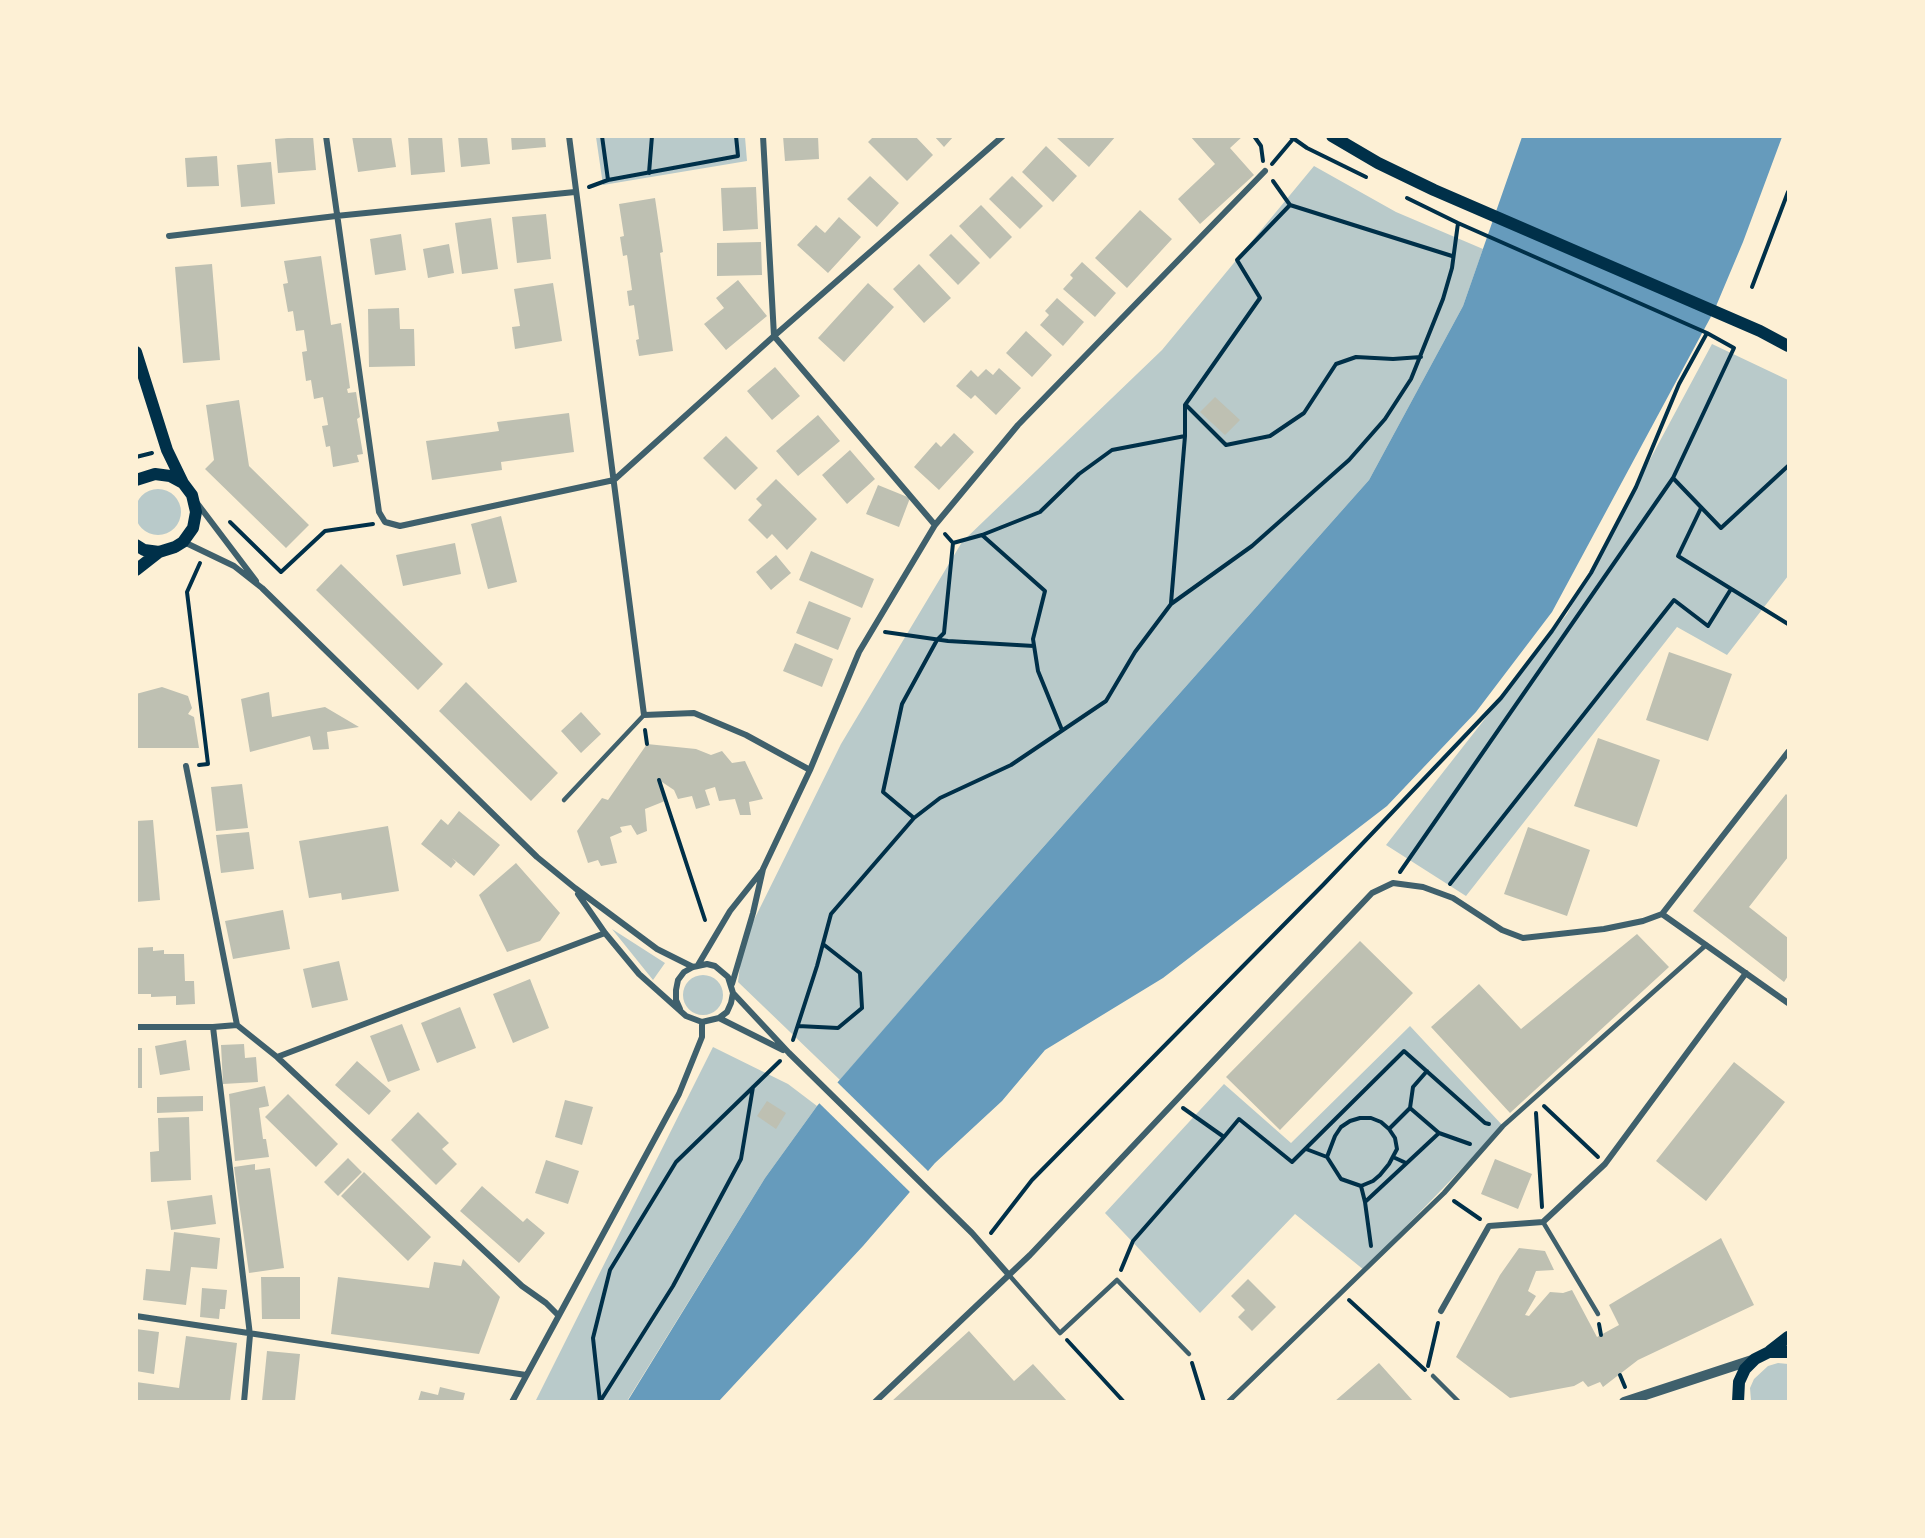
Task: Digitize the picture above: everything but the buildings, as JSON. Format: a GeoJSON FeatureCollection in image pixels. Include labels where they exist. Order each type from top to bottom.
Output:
{"type":"FeatureCollection","features":[{"type":"Feature","properties":{"kind":"main road"},"geometry":{"type":"LineString","coordinates":[[1332,136],[1378,163],[1788,346]]}},
{"type":"Feature","properties":{"kind":"main road"},"geometry":{"type":"LineString","coordinates":[[136,352],[167,450],[183,483],[192,495],[196,512],[193,528],[183,542],[159,552],[136,570]]}},
{"type":"Feature","properties":{"kind":"main road"},"geometry":{"type":"LineString","coordinates":[[136,480],[155,474],[170,476],[183,483]]}},
{"type":"Feature","properties":{"kind":"main road"},"geometry":{"type":"LineString","coordinates":[[136,545],[144,550],[159,552]]}},
{"type":"Feature","properties":{"kind":"main road"},"geometry":{"type":"LineString","coordinates":[[1738,1401],[1739,1382],[1745,1369],[1755,1359],[1769,1352],[1788,1337]]}},
{"type":"Feature","properties":{"kind":"main road"},"geometry":{"type":"LineString","coordinates":[[1769,1352],[1788,1352]]}},
{"type":"Feature","properties":{"kind":"street"},"geometry":{"type":"LineString","coordinates":[[326,136],[379,512],[385,522],[399,526],[614,480],[774,336],[1003,136]]}},
{"type":"Feature","properties":{"kind":"street"},"geometry":{"type":"LineString","coordinates":[[569,136],[644,715],[694,713],[746,735],[810,770]]}},
{"type":"Feature","properties":{"kind":"street"},"geometry":{"type":"LineString","coordinates":[[763,136],[774,336],[935,525]]}},
{"type":"Feature","properties":{"kind":"street"},"geometry":{"type":"LineString","coordinates":[[732,984],[763,869],[810,770],[859,652],[935,525],[1018,425],[1265,171]]}},
{"type":"Feature","properties":{"kind":"street"},"geometry":{"type":"LineString","coordinates":[[169,237],[336,216],[575,192]]}},
{"type":"Feature","properties":{"kind":"street"},"geometry":{"type":"LineString","coordinates":[[192,495],[262,588]]}},
{"type":"Feature","properties":{"kind":"street"},"geometry":{"type":"LineString","coordinates":[[183,542],[234,566],[262,588],[537,857],[574,888],[657,949],[696,966],[715,966],[728,976],[733,993],[727,1011],[719,1018],[702,1022],[686,1016],[639,974],[605,933],[574,888]]}},
{"type":"Feature","properties":{"kind":"street"},"geometry":{"type":"LineString","coordinates":[[875,1401],[1009,1275],[1176,1102],[1372,893],[1393,883],[1423,887],[1453,898],[1502,930],[1523,938],[1604,929],[1662,915],[1788,752]]}},
{"type":"Feature","properties":{"kind":"street"},"geometry":{"type":"LineString","coordinates":[[186,766],[237,1025],[277,1057],[522,1286],[546,1303],[558,1315]]}},
{"type":"Feature","properties":{"kind":"street"},"geometry":{"type":"LineString","coordinates":[[680,1009],[676,1000],[678,980],[684,972],[696,966],[730,911],[763,869]]}},
{"type":"Feature","properties":{"kind":"street"},"geometry":{"type":"LineString","coordinates":[[1662,915],[1788,1003]]}},
{"type":"Feature","properties":{"kind":"street"},"geometry":{"type":"LineString","coordinates":[[277,1057],[605,933]]}},
{"type":"Feature","properties":{"kind":"street"},"geometry":{"type":"LineString","coordinates":[[1228,1401],[1444,1193],[1503,1126],[1706,945]]}},
{"type":"Feature","properties":{"kind":"street"},"geometry":{"type":"LineString","coordinates":[[1441,1311],[1489,1226],[1543,1222],[1605,1164],[1746,973]]}},
{"type":"Feature","properties":{"kind":"street"},"geometry":{"type":"LineString","coordinates":[[733,993],[789,1053],[972,1233],[1009,1275]]}},
{"type":"Feature","properties":{"kind":"street"},"geometry":{"type":"LineString","coordinates":[[719,1018],[789,1053]]}},
{"type":"Feature","properties":{"kind":"street"},"geometry":{"type":"LineString","coordinates":[[512,1401],[679,1094],[702,1037],[702,1022]]}},
{"type":"Feature","properties":{"kind":"street"},"geometry":{"type":"LineString","coordinates":[[136,1027],[237,1025]]}},
{"type":"Feature","properties":{"kind":"street"},"geometry":{"type":"LineString","coordinates":[[213,1027],[250,1335],[244,1401]]}},
{"type":"Feature","properties":{"kind":"street"},"geometry":{"type":"LineString","coordinates":[[136,1316],[526,1375]]}},
{"type":"Feature","properties":{"kind":"street"},"geometry":{"type":"LineString","coordinates":[[1624,1401],[1755,1359]]}},
{"type":"Feature","properties":{"kind":"lane"},"geometry":{"type":"LineString","coordinates":[[564,800],[644,715]]}},
{"type":"Feature","properties":{"kind":"lane"},"geometry":{"type":"LineString","coordinates":[[1543,1222],[1598,1314]]}},
{"type":"Feature","properties":{"kind":"lane"},"geometry":{"type":"LineString","coordinates":[[1009,1275],[1060,1333],[1117,1280],[1189,1354]]}},
{"type":"Feature","properties":{"kind":"lane"},"geometry":{"type":"LineString","coordinates":[[1433,1376],[1459,1401]]}},
{"type":"Feature","properties":{"kind":"path"},"geometry":{"type":"LineString","coordinates":[[602,136],[608,180]]}},
{"type":"Feature","properties":{"kind":"path"},"geometry":{"type":"LineString","coordinates":[[649,173],[652,136]]}},
{"type":"Feature","properties":{"kind":"path"},"geometry":{"type":"LineString","coordinates":[[1254,136],[1261,146],[1265,171],[1290,205],[1452,256]]}},
{"type":"Feature","properties":{"kind":"path"},"geometry":{"type":"LineString","coordinates":[[575,192],[608,180],[738,156],[735,138]]}},
{"type":"Feature","properties":{"kind":"path"},"geometry":{"type":"LineString","coordinates":[[1265,171],[1293,139]]}},
{"type":"Feature","properties":{"kind":"path"},"geometry":{"type":"LineString","coordinates":[[1752,287],[1788,192]]}},
{"type":"Feature","properties":{"kind":"path"},"geometry":{"type":"LineString","coordinates":[[1171,603],[1185,436],[1185,405],[1260,298],[1237,260],[1290,205]]}},
{"type":"Feature","properties":{"kind":"path"},"geometry":{"type":"LineString","coordinates":[[600,1401],[593,1338],[610,1270],[676,1161],[789,1053],[831,914],[914,818],[940,798],[1011,765],[1106,701],[1135,652],[1171,603],[1252,546],[1349,460],[1385,419],[1411,379],[1443,299],[1452,268],[1458,223],[1707,333],[1734,348],[1672,478],[1393,883]]}},
{"type":"Feature","properties":{"kind":"path"},"geometry":{"type":"LineString","coordinates":[[991,1233],[1032,1180],[1323,885],[1501,698],[1552,631],[1591,573],[1636,487],[1679,384],[1707,333]]}},
{"type":"Feature","properties":{"kind":"path"},"geometry":{"type":"LineString","coordinates":[[1185,405],[1226,445],[1270,436],[1304,413],[1336,364],[1356,357],[1393,359],[1421,357]]}},
{"type":"Feature","properties":{"kind":"path"},"geometry":{"type":"LineString","coordinates":[[953,543],[982,535],[1040,512],[1079,474],[1112,450],[1185,436]]}},
{"type":"Feature","properties":{"kind":"path"},"geometry":{"type":"LineString","coordinates":[[1672,478],[1721,528],[1788,466]]}},
{"type":"Feature","properties":{"kind":"path"},"geometry":{"type":"LineString","coordinates":[[1701,508],[1678,556],[1788,624]]}},
{"type":"Feature","properties":{"kind":"path"},"geometry":{"type":"LineString","coordinates":[[224,516],[281,572],[325,531],[385,522]]}},
{"type":"Feature","properties":{"kind":"path"},"geometry":{"type":"LineString","coordinates":[[935,525],[953,543]]}},
{"type":"Feature","properties":{"kind":"path"},"geometry":{"type":"LineString","coordinates":[[982,535],[1045,591],[1033,639],[1038,671],[1062,730]]}},
{"type":"Feature","properties":{"kind":"path"},"geometry":{"type":"LineString","coordinates":[[914,818],[883,792],[902,704],[937,640],[944,633],[953,543]]}},
{"type":"Feature","properties":{"kind":"path"},"geometry":{"type":"LineString","coordinates":[[186,766],[208,764],[188,592],[205,552]]}},
{"type":"Feature","properties":{"kind":"path"},"geometry":{"type":"LineString","coordinates":[[1442,894],[1674,600],[1708,626],[1731,589]]}},
{"type":"Feature","properties":{"kind":"path"},"geometry":{"type":"LineString","coordinates":[[873,630],[937,640],[1034,646]]}},
{"type":"Feature","properties":{"kind":"path"},"geometry":{"type":"LineString","coordinates":[[659,780],[705,920]]}},
{"type":"Feature","properties":{"kind":"path"},"geometry":{"type":"LineString","coordinates":[[798,1026],[838,1028],[862,1008],[860,973],[823,944]]}},
{"type":"Feature","properties":{"kind":"path"},"geometry":{"type":"LineString","coordinates":[[1117,1280],[1132,1241],[1239,1119],[1292,1162],[1404,1050],[1485,1123],[1503,1126]]}},
{"type":"Feature","properties":{"kind":"path"},"geometry":{"type":"LineString","coordinates":[[1389,1129],[1410,1108],[1413,1087],[1427,1071]]}},
{"type":"Feature","properties":{"kind":"path"},"geometry":{"type":"LineString","coordinates":[[600,1401],[673,1286],[741,1159],[753,1086]]}},
{"type":"Feature","properties":{"kind":"path"},"geometry":{"type":"LineString","coordinates":[[1535,1097],[1605,1164]]}},
{"type":"Feature","properties":{"kind":"path"},"geometry":{"type":"LineString","coordinates":[[1535,1097],[1543,1222]]}},
{"type":"Feature","properties":{"kind":"path"},"geometry":{"type":"LineString","coordinates":[[1176,1102],[1224,1137]]}},
{"type":"Feature","properties":{"kind":"path"},"geometry":{"type":"LineString","coordinates":[[1410,1108],[1439,1133],[1483,1149]]}},
{"type":"Feature","properties":{"kind":"path"},"geometry":{"type":"LineString","coordinates":[[1306,1149],[1328,1157],[1341,1179],[1361,1186],[1380,1175],[1393,1157],[1397,1149],[1395,1138],[1381,1122],[1371,1118],[1360,1118],[1341,1127],[1335,1136],[1328,1157]]}},
{"type":"Feature","properties":{"kind":"path"},"geometry":{"type":"LineString","coordinates":[[1365,1202],[1439,1133]]}},
{"type":"Feature","properties":{"kind":"path"},"geometry":{"type":"LineString","coordinates":[[1393,1157],[1406,1163]]}},
{"type":"Feature","properties":{"kind":"path"},"geometry":{"type":"LineString","coordinates":[[1361,1186],[1373,1262]]}},
{"type":"Feature","properties":{"kind":"path"},"geometry":{"type":"LineString","coordinates":[[1444,1193],[1489,1226]]}},
{"type":"Feature","properties":{"kind":"path"},"geometry":{"type":"LineString","coordinates":[[1341,1292],[1427,1371],[1441,1311]]}},
{"type":"Feature","properties":{"kind":"path"},"geometry":{"type":"LineString","coordinates":[[1060,1333],[1124,1401]]}},
{"type":"Feature","properties":{"kind":"path"},"geometry":{"type":"LineString","coordinates":[[1189,1354],[1204,1401]]}},
{"type":"Feature","properties":{"kind":"shaded area"},"geometry":{"type":"Polygon","coordinates":[[[596,137],[745,137],[747,161],[603,185],[596,137]]]}},
{"type":"Feature","properties":{"kind":"shaded area"},"geometry":{"type":"Polygon","coordinates":[[[1314,166],[1396,212],[1483,249],[1463,306],[1369,480],[975,924],[840,1080],[738,982],[741,957],[749,930],[841,744],[962,542],[1162,350],[1314,166]]]}},
{"type":"Feature","properties":{"kind":"shaded area"},"geometry":{"type":"Polygon","coordinates":[[[1712,344],[1788,380],[1788,576],[1727,655],[1677,627],[1466,896],[1386,845],[1567,614],[1712,344]]]}},
{"type":"Feature","properties":{"kind":"shaded area"},"geometry":{"type":"Polygon","coordinates":[[[158,489],[174,496],[181,512],[174,528],[158,535],[142,528],[135,512],[142,496],[158,489]]]}},
{"type":"Feature","properties":{"kind":"shaded area"},"geometry":{"type":"Polygon","coordinates":[[[612,929],[665,963],[653,980],[612,929]]]}},
{"type":"Feature","properties":{"kind":"shaded area"},"geometry":{"type":"Polygon","coordinates":[[[703,975],[711,976],[717,981],[722,987],[722,1003],[717,1009],[711,1014],[703,1015],[695,1014],[689,1009],[684,1003],[683,995],[684,987],[689,981],[695,976],[703,975]]]}},
{"type":"Feature","properties":{"kind":"shaded area"},"geometry":{"type":"Polygon","coordinates":[[[1410,1026],[1503,1126],[1364,1270],[1295,1214],[1200,1313],[1105,1213],[1224,1084],[1291,1143],[1410,1026]]]}},
{"type":"Feature","properties":{"kind":"shaded area"},"geometry":{"type":"Polygon","coordinates":[[[713,1047],[788,1084],[817,1106],[765,1178],[627,1401],[535,1402],[713,1047]]]}},
{"type":"Feature","properties":{"kind":"shaded area"},"geometry":{"type":"Polygon","coordinates":[[[1778,1363],[1788,1364],[1788,1401],[1751,1401],[1750,1388],[1754,1379],[1768,1366],[1778,1363]]]}},
{"type":"Feature","properties":{"kind":"water"},"geometry":{"type":"Polygon","coordinates":[[[1522,137],[1782,137],[1743,242],[1714,311],[1552,612],[1476,712],[1387,806],[1163,978],[1045,1050],[1002,1101],[935,1163],[863,1246],[719,1401],[627,1402],[765,1178],[817,1106],[975,924],[1369,480],[1463,306],[1522,137]]]}},
{"type":"Feature","properties":{"kind":"pier"},"geometry":{"type":"Polygon","coordinates":[[[836,1081],[930,1173],[912,1194],[817,1101],[836,1081]]]}}]}
